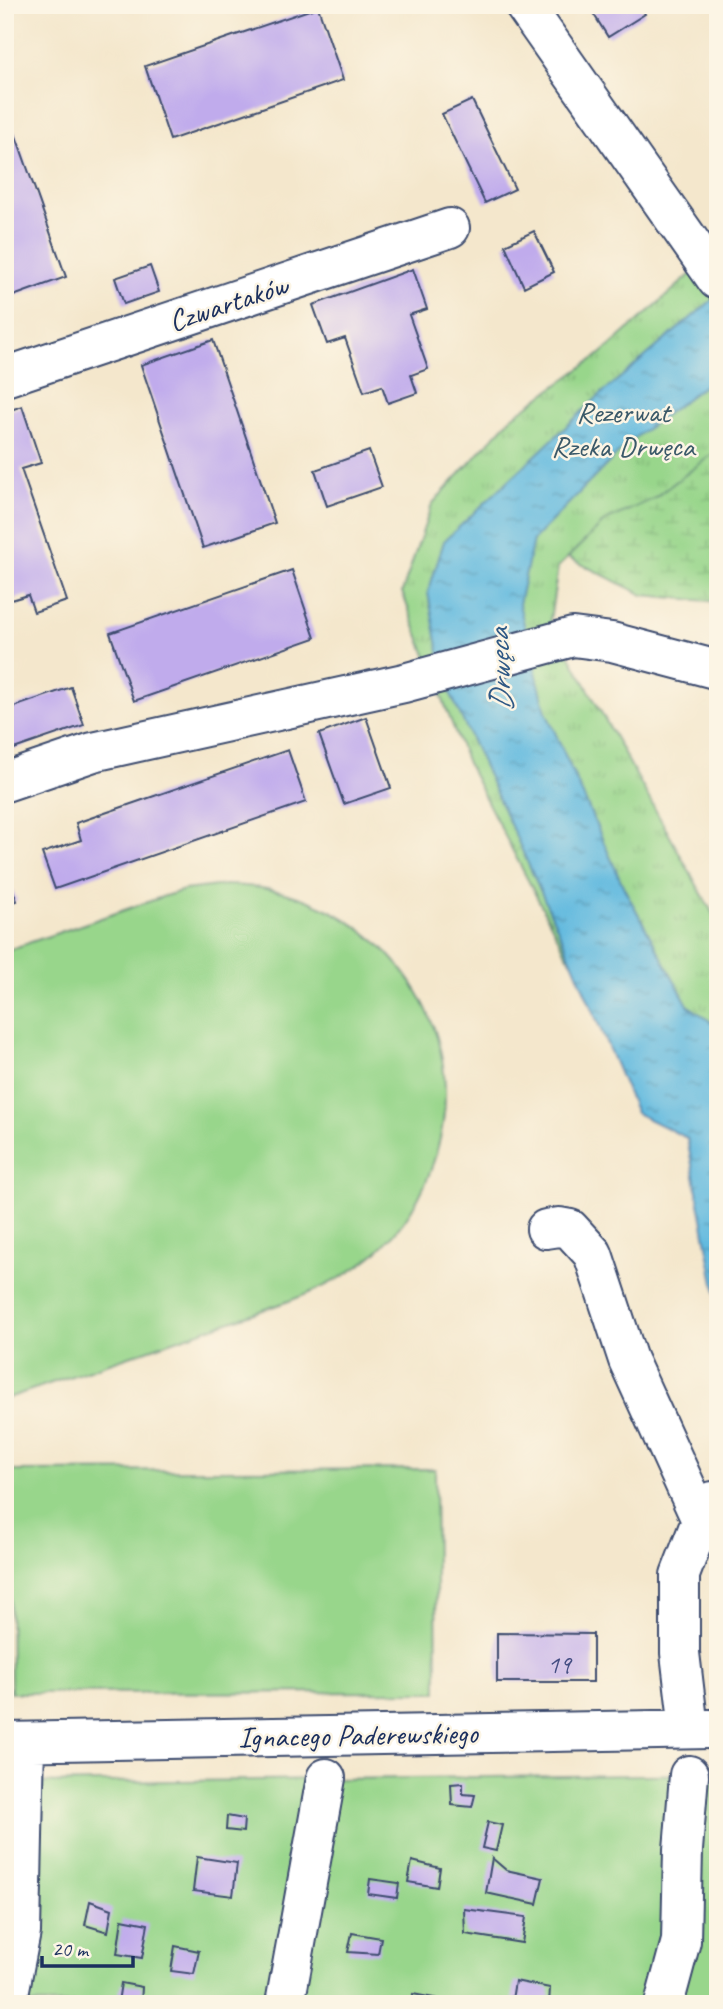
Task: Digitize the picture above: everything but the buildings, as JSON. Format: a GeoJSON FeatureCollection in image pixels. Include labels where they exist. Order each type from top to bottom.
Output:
{"type":"FeatureCollection","features":[{"type":"Feature","properties":{"kind":"street"},"geometry":{"type":"LineString","coordinates":[[524,5],[717,280]]}},
{"type":"Feature","properties":{"kind":"street","name":"Czwartaków"},"geometry":{"type":"LineString","coordinates":[[5,377],[450,228]]}},
{"type":"Feature","properties":{"kind":"street"},"geometry":{"type":"LineString","coordinates":[[5,782],[93,751],[404,683],[573,637],[612,642],[718,670]]}},
{"type":"Feature","properties":{"kind":"street"},"geometry":{"type":"LineString","coordinates":[[546,1229],[570,1229],[593,1254],[628,1360],[710,1508]]}},
{"type":"Feature","properties":{"kind":"street","name":"Ignacego Paderewskiego"},"geometry":{"type":"LineString","coordinates":[[15,1742],[700,1729],[680,1653],[680,1575],[710,1508]]}},
{"type":"Feature","properties":{"kind":"street"},"geometry":{"type":"LineString","coordinates":[[7,2004],[21,1932],[15,1742]]}},
{"type":"Feature","properties":{"kind":"street"},"geometry":{"type":"LineString","coordinates":[[664,2004],[681,1941],[683,1850],[689,1775]]}},
{"type":"Feature","properties":{"kind":"street"},"geometry":{"type":"LineString","coordinates":[[285,2004],[326,1778]]}},
{"type":"Feature","properties":{"kind":"green space","name":"Rezerwat Rzeka Drwęca"},"geometry":{"type":"Polygon","coordinates":[[[718,250],[718,450],[653,499],[605,521],[558,567],[550,620],[718,923],[718,1125],[668,1093],[567,955],[467,763],[402,592],[432,504],[512,417],[602,353],[718,250]]]}},
{"type":"Feature","properties":{"kind":"green space"},"geometry":{"type":"Polygon","coordinates":[[[718,375],[718,602],[643,595],[533,540],[718,375]]]}},
{"type":"Feature","properties":{"kind":"green space"},"geometry":{"type":"Polygon","coordinates":[[[225,885],[277,891],[324,907],[365,933],[400,967],[425,1007],[441,1052],[445,1102],[436,1154],[426,1183],[412,1210],[394,1234],[362,1264],[332,1282],[289,1301],[5,1399],[5,951],[184,890],[225,885]]]}},
{"type":"Feature","properties":{"kind":"green space"},"geometry":{"type":"Polygon","coordinates":[[[435,1469],[437,1692],[11,1693],[9,1471],[435,1469]]]}},
{"type":"Feature","properties":{"kind":"green space"},"geometry":{"type":"Polygon","coordinates":[[[718,1774],[718,2004],[5,2004],[32,1783],[718,1774]]]}},
{"type":"Feature","properties":{"kind":"water","name":"Drwęca"},"geometry":{"type":"Polygon","coordinates":[[[718,295],[718,375],[628,443],[533,540],[519,604],[546,712],[624,888],[688,1005],[718,1027],[718,1304],[687,1138],[636,1113],[566,947],[444,679],[428,593],[444,541],[601,394],[718,295]]]}}]}
